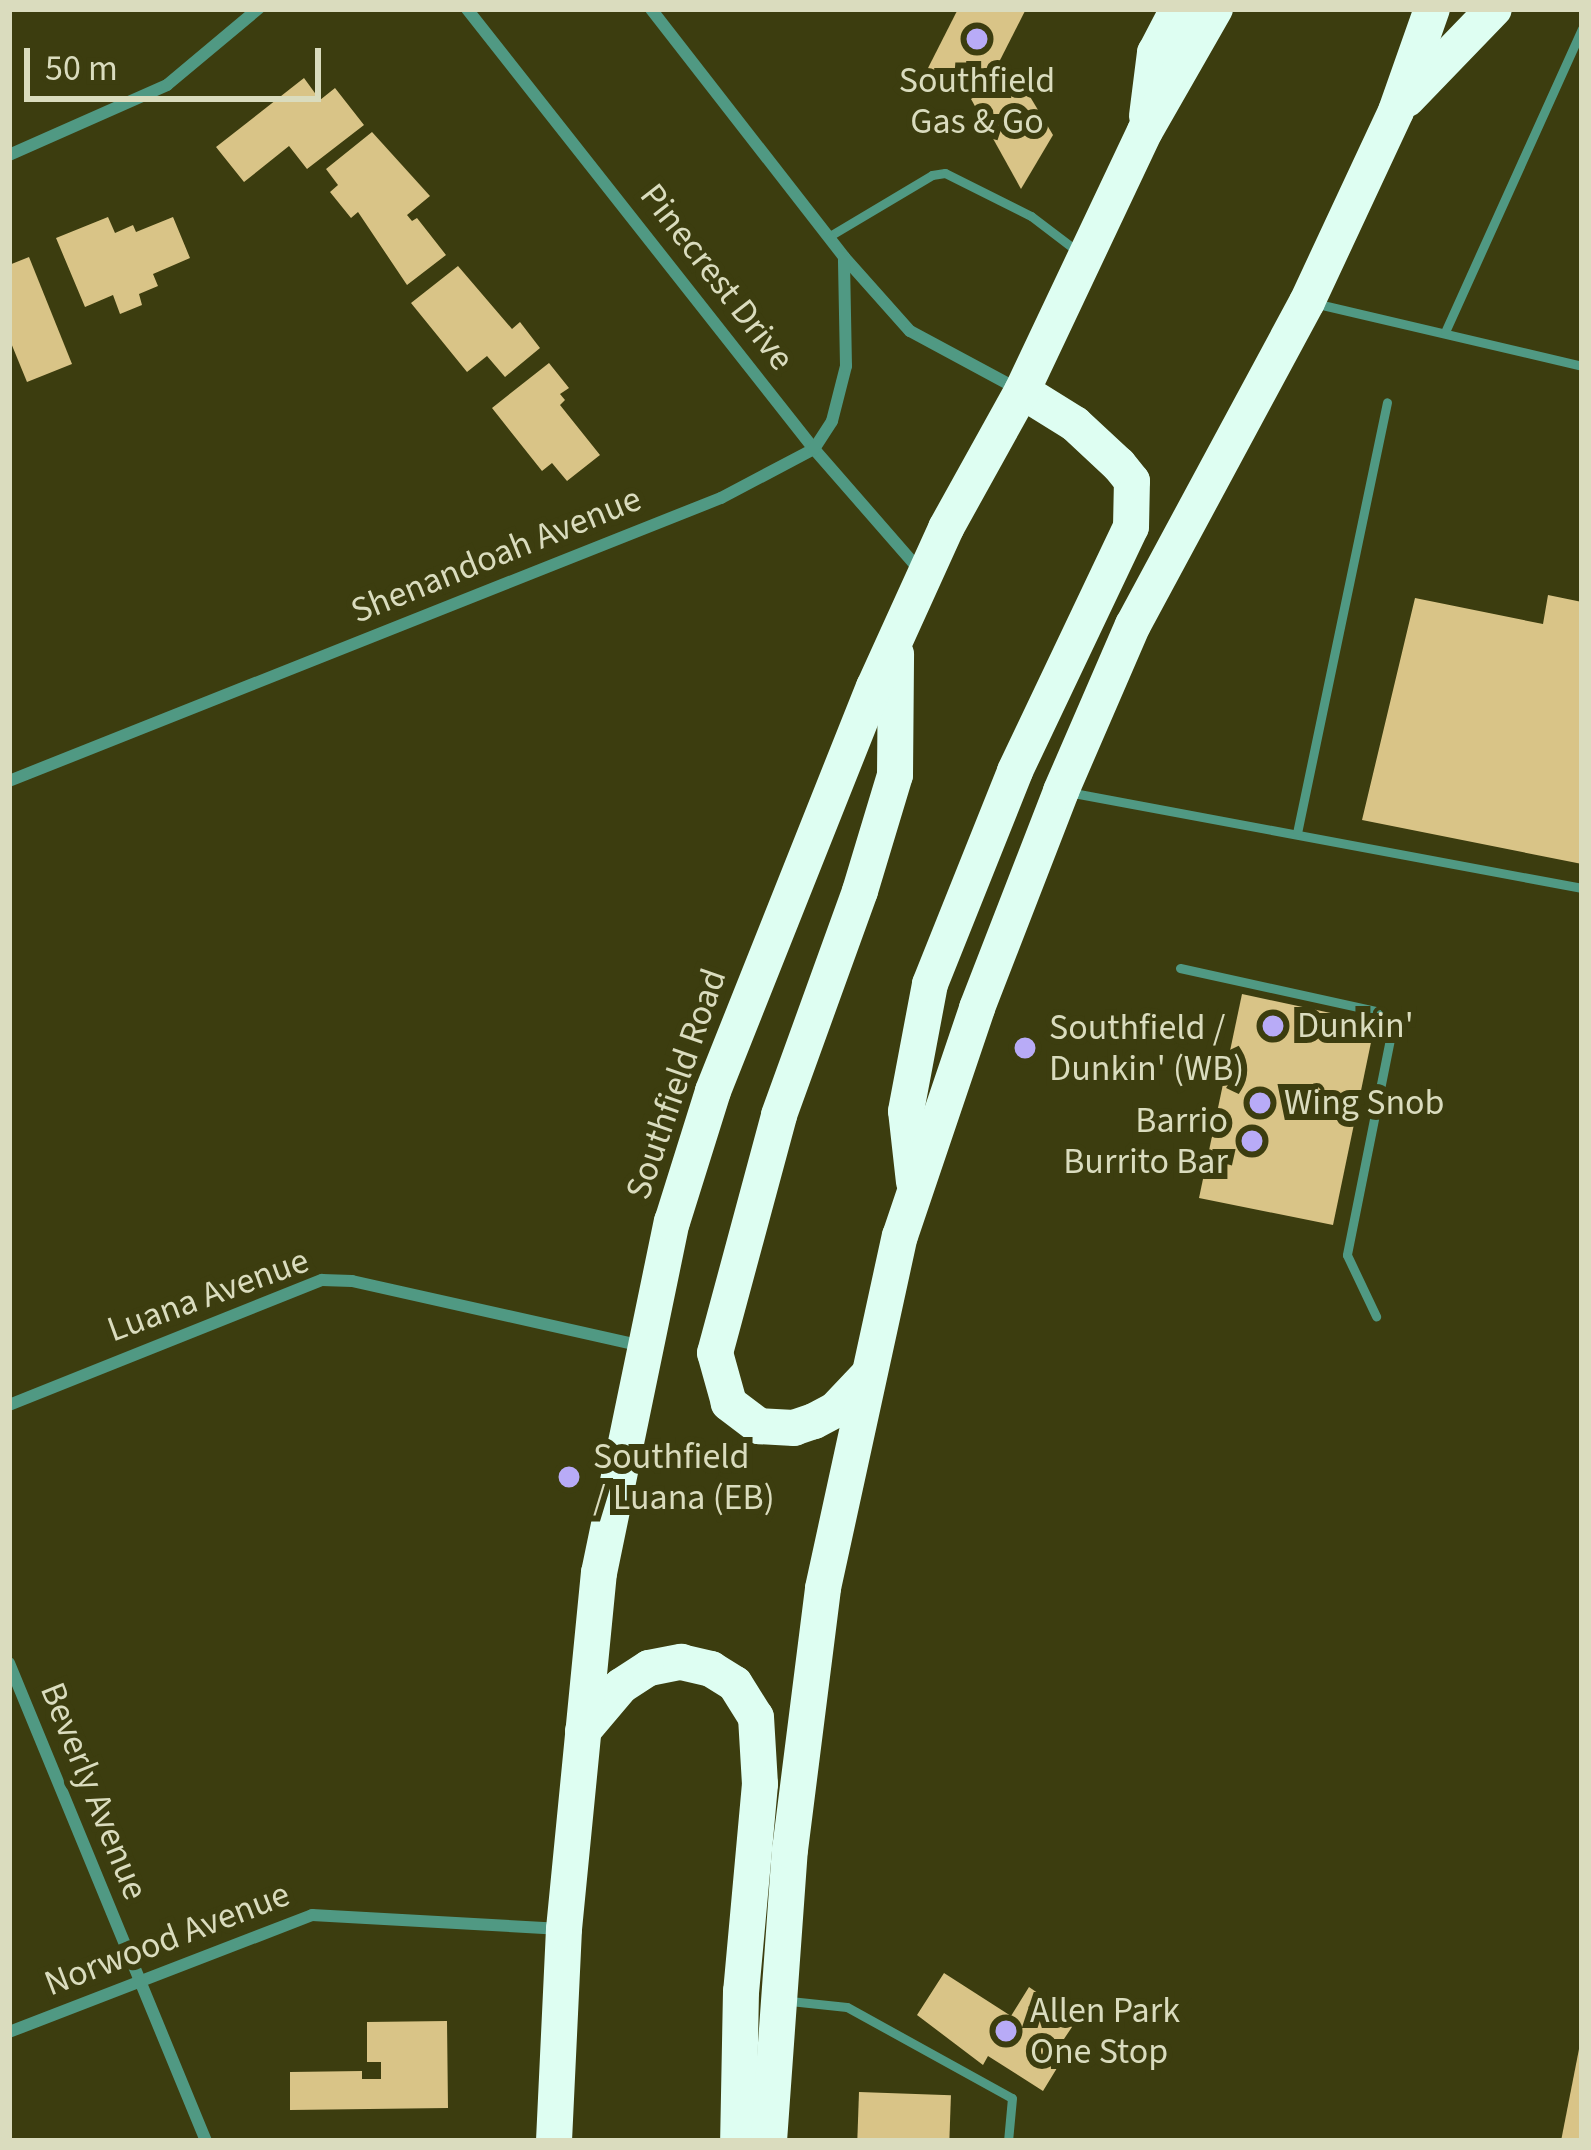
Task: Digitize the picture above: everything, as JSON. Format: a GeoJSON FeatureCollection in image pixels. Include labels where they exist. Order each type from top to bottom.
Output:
{"type":"FeatureCollection","features":[{"type":"Feature","properties":{"kind":"highway"},"geometry":{"type":"LineString","coordinates":[[1145,131],[1155,53],[1178,9]]}},
{"type":"Feature","properties":{"kind":"highway"},"geometry":{"type":"LineString","coordinates":[[1145,131],[1216,9]]}},
{"type":"Feature","properties":{"kind":"highway"},"geometry":{"type":"LineString","coordinates":[[770,2141],[790,1850],[823,1588],[892,1263],[985,987],[1061,791],[1133,625],[1307,302],[1396,110],[1432,9]]}},
{"type":"Feature","properties":{"kind":"highway"},"geometry":{"type":"LineString","coordinates":[[1396,110],[1494,9]]}},
{"type":"Feature","properties":{"kind":"highway","name":"Southfield Road"},"geometry":{"type":"LineString","coordinates":[[554,2141],[564,1929],[599,1573],[672,1222],[713,1091],[896,638],[1022,391],[1145,131]]}},
{"type":"Feature","properties":{"kind":"highway"},"geometry":{"type":"LineString","coordinates":[[915,1192],[906,1111],[931,983],[1015,771],[1131,527],[1132,482],[1119,465],[1075,424],[1022,391]]}},
{"type":"Feature","properties":{"kind":"highway"},"geometry":{"type":"LineString","coordinates":[[868,1374],[835,1410],[814,1421],[794,1428],[759,1426],[729,1403],[716,1353],[779,1115],[860,891],[895,775],[896,638]]}},
{"type":"Feature","properties":{"kind":"highway"},"geometry":{"type":"LineString","coordinates":[[583,1731],[621,1686],[649,1668],[681,1662],[711,1669],[735,1684],[756,1717],[760,1768],[741,1991],[738,2141]]}},
{"type":"Feature","properties":{"kind":"street"},"geometry":{"type":"LineString","coordinates":[[9,155],[167,85],[258,9]]}},
{"type":"Feature","properties":{"kind":"street","name":"Pinecrest Drive"},"geometry":{"type":"LineString","coordinates":[[467,9],[814,449],[925,577]]}},
{"type":"Feature","properties":{"kind":"street"},"geometry":{"type":"LineString","coordinates":[[650,9],[844,257],[910,331],[1022,391]]}},
{"type":"Feature","properties":{"kind":"street"},"geometry":{"type":"LineString","coordinates":[[814,449],[832,421],[846,366],[844,257]]}},
{"type":"Feature","properties":{"kind":"street","name":"Shenandoah Avenue"},"geometry":{"type":"LineString","coordinates":[[9,781],[721,498],[814,449]]}},
{"type":"Feature","properties":{"kind":"street","name":"Luana Avenue"},"geometry":{"type":"LineString","coordinates":[[9,1405],[322,1280],[352,1282],[644,1346]]}},
{"type":"Feature","properties":{"kind":"street","name":"Beverly Avenue"},"geometry":{"type":"LineString","coordinates":[[9,1664],[206,2141]]}},
{"type":"Feature","properties":{"kind":"street","name":"Norwood Avenue"},"geometry":{"type":"LineString","coordinates":[[9,2032],[312,1916],[564,1929]]}},
{"type":"Feature","properties":{"kind":"lane"},"geometry":{"type":"LineString","coordinates":[[1445,332],[1581,27]]}},
{"type":"Feature","properties":{"kind":"lane"},"geometry":{"type":"LineString","coordinates":[[828,237],[932,175],[945,173],[1031,216],[1086,257]]}},
{"type":"Feature","properties":{"kind":"lane"},"geometry":{"type":"LineString","coordinates":[[1307,302],[1582,365]]}},
{"type":"Feature","properties":{"kind":"lane"},"geometry":{"type":"LineString","coordinates":[[1297,833],[1387,402]]}},
{"type":"Feature","properties":{"kind":"lane"},"geometry":{"type":"LineString","coordinates":[[1061,791],[1582,888]]}},
{"type":"Feature","properties":{"kind":"lane"},"geometry":{"type":"LineString","coordinates":[[1180,968],[1375,1011],[1387,1023],[1391,1034],[1347,1255],[1376,1316]]}},
{"type":"Feature","properties":{"kind":"lane"},"geometry":{"type":"LineString","coordinates":[[779,2000],[847,2007],[1012,2098],[1008,2141]]}},
{"type":"Feature","properties":{"kind":"building","name":"Southfield Gas & Go"},"geometry":{"type":"Polygon","coordinates":[[[958,9],[1026,9],[995,70],[964,91],[926,72],[958,9]]]}},
{"type":"Feature","properties":{"kind":"building"},"geometry":{"type":"Polygon","coordinates":[[[1014,70],[1053,135],[1021,189],[971,99],[1014,70]]]}},
{"type":"Feature","properties":{"kind":"building"},"geometry":{"type":"Polygon","coordinates":[[[304,78],[320,100],[335,88],[364,125],[307,169],[289,146],[244,182],[216,147],[304,78]]]}},
{"type":"Feature","properties":{"kind":"building"},"geometry":{"type":"Polygon","coordinates":[[[372,132],[430,196],[407,215],[412,221],[417,218],[446,255],[407,285],[358,212],[351,218],[330,192],[338,185],[326,169],[372,132]]]}},
{"type":"Feature","properties":{"kind":"building"},"geometry":{"type":"Polygon","coordinates":[[[108,217],[115,233],[133,225],[136,232],[173,217],[190,258],[153,274],[158,286],[139,294],[142,305],[120,314],[113,295],[85,307],[56,238],[108,217]]]}},
{"type":"Feature","properties":{"kind":"building"},"geometry":{"type":"Polygon","coordinates":[[[29,257],[72,364],[27,382],[9,338],[9,265],[29,257]]]}},
{"type":"Feature","properties":{"kind":"building"},"geometry":{"type":"Polygon","coordinates":[[[458,266],[512,329],[520,322],[540,348],[505,377],[487,356],[467,372],[411,303],[458,266]]]}},
{"type":"Feature","properties":{"kind":"building"},"geometry":{"type":"Polygon","coordinates":[[[549,363],[569,388],[560,394],[565,400],[560,405],[600,455],[567,481],[552,463],[542,471],[492,408],[549,363]]]}},
{"type":"Feature","properties":{"kind":"building"},"geometry":{"type":"Polygon","coordinates":[[[1548,595],[1582,602],[1582,864],[1362,820],[1415,598],[1543,624],[1548,595]]]}},
{"type":"Feature","properties":{"kind":"building"},"geometry":{"type":"Polygon","coordinates":[[[1242,994],[1368,1021],[1374,1028],[1333,1225],[1199,1198],[1242,994]]]}},
{"type":"Feature","properties":{"kind":"building","name":"Allen Park One Stop"},"geometry":{"type":"Polygon","coordinates":[[[944,1973],[1011,2016],[1029,1987],[1051,2002],[1058,1992],[1079,2006],[1073,2015],[1078,2018],[1060,2045],[1068,2050],[1043,2091],[988,2056],[983,2065],[917,2015],[944,1973]]]}},
{"type":"Feature","properties":{"kind":"building"},"geometry":{"type":"Polygon","coordinates":[[[447,2021],[448,2108],[290,2110],[290,2072],[362,2071],[362,2079],[381,2079],[381,2062],[367,2062],[367,2022],[447,2021]]]}},
{"type":"Feature","properties":{"kind":"building"},"geometry":{"type":"Polygon","coordinates":[[[1580,2044],[1582,2141],[1561,2141],[1580,2044]]]}},
{"type":"Feature","properties":{"kind":"building"},"geometry":{"type":"Polygon","coordinates":[[[859,2092],[951,2095],[949,2141],[857,2141],[859,2092]]]}},
{"type":"Feature","properties":{"kind":"place","name":"Southfield Gas & Go"},"geometry":{"type":"Point","coordinates":[977,39]}},
{"type":"Feature","properties":{"kind":"place","name":"Dunkin'"},"geometry":{"type":"Point","coordinates":[1273,1026]}},
{"type":"Feature","properties":{"kind":"place","name":"Southfield / Dunkin' (WB)"},"geometry":{"type":"Point","coordinates":[1025,1048]}},
{"type":"Feature","properties":{"kind":"place","name":"Wing Snob"},"geometry":{"type":"Point","coordinates":[1260,1103]}},
{"type":"Feature","properties":{"kind":"place","name":"Barrio Burrito Bar"},"geometry":{"type":"Point","coordinates":[1252,1141]}},
{"type":"Feature","properties":{"kind":"place","name":"Southfield / Luana (EB)"},"geometry":{"type":"Point","coordinates":[569,1477]}},
{"type":"Feature","properties":{"kind":"place","name":"Allen Park One Stop"},"geometry":{"type":"Point","coordinates":[1006,2031]}}]}
